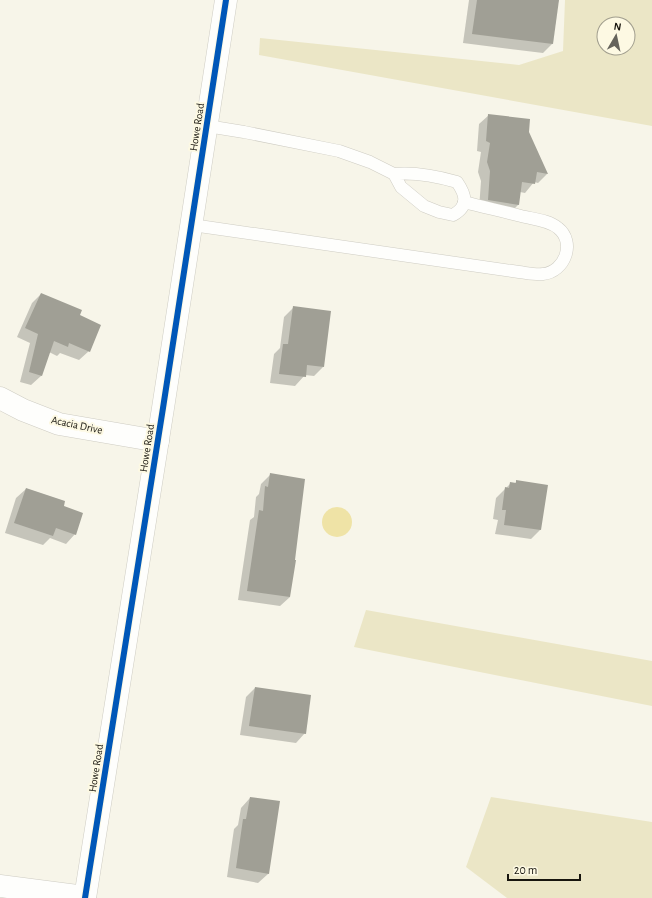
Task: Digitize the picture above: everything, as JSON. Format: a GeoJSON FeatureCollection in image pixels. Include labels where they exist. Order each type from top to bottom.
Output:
{"type":"FeatureCollection","features":[{"type":"Feature","properties":{"kind":"street","name":"Howe Road"},"geometry":{"type":"LineString","coordinates":[[85,897],[192,225],[226,0]]}},
{"type":"Feature","properties":{"kind":"street","name":"Acacia Drive"},"geometry":{"type":"LineString","coordinates":[[0,398],[23,410],[59,424],[158,441]]}},
{"type":"Feature","properties":{"kind":"street"},"geometry":{"type":"LineString","coordinates":[[0,886],[85,897]]}},
{"type":"Feature","properties":{"kind":"lane"},"geometry":{"type":"LineString","coordinates":[[207,126],[339,151],[370,162],[394,174],[410,173],[440,177],[457,182],[464,192],[464,202],[461,211],[453,215],[439,212],[424,206],[401,187],[394,174]]}},
{"type":"Feature","properties":{"kind":"lane"},"geometry":{"type":"LineString","coordinates":[[192,225],[544,274],[558,268],[564,260],[568,252],[566,240],[559,228],[546,222],[464,202]]}},
{"type":"Feature","properties":{"kind":"shaded area"},"geometry":{"type":"Polygon","coordinates":[[[565,0],[652,0],[652,126],[259,55],[260,38],[519,65],[563,51],[565,0]]]}},
{"type":"Feature","properties":{"kind":"shaded area"},"geometry":{"type":"Polygon","coordinates":[[[337,507],[348,511],[352,522],[348,533],[337,537],[326,533],[322,522],[326,511],[337,507]]]}},
{"type":"Feature","properties":{"kind":"shaded area"},"geometry":{"type":"Polygon","coordinates":[[[366,610],[652,661],[652,706],[354,647],[366,610]]]}},
{"type":"Feature","properties":{"kind":"shaded area"},"geometry":{"type":"Polygon","coordinates":[[[491,797],[652,822],[652,898],[507,898],[466,867],[491,797]]]}},
{"type":"Feature","properties":{"kind":"building"},"geometry":{"type":"Polygon","coordinates":[[[477,0],[559,0],[553,44],[472,34],[477,0]]]}},
{"type":"Feature","properties":{"kind":"building"},"geometry":{"type":"Polygon","coordinates":[[[488,114],[530,119],[529,132],[548,174],[537,172],[535,184],[522,182],[519,205],[488,200],[490,171],[487,162],[490,143],[486,141],[488,114]]]}},
{"type":"Feature","properties":{"kind":"building"},"geometry":{"type":"Polygon","coordinates":[[[41,293],[82,310],[80,315],[101,325],[90,352],[69,343],[68,347],[54,341],[42,376],[29,372],[38,334],[25,328],[41,293]]]}},
{"type":"Feature","properties":{"kind":"building"},"geometry":{"type":"Polygon","coordinates":[[[293,306],[331,311],[324,367],[307,365],[306,377],[279,374],[283,344],[288,344],[293,306]]]}},
{"type":"Feature","properties":{"kind":"building"},"geometry":{"type":"Polygon","coordinates":[[[270,473],[305,479],[296,560],[290,597],[247,591],[259,510],[263,511],[265,486],[268,487],[270,473]]]}},
{"type":"Feature","properties":{"kind":"building"},"geometry":{"type":"Polygon","coordinates":[[[516,480],[548,485],[541,530],[504,525],[506,510],[502,510],[505,487],[509,488],[510,482],[516,483],[516,480]]]}},
{"type":"Feature","properties":{"kind":"building"},"geometry":{"type":"Polygon","coordinates":[[[26,488],[65,501],[64,506],[83,513],[76,535],[56,528],[53,536],[14,523],[26,488]]]}},
{"type":"Feature","properties":{"kind":"building"},"geometry":{"type":"Polygon","coordinates":[[[255,687],[311,695],[306,734],[249,726],[255,687]]]}},
{"type":"Feature","properties":{"kind":"building"},"geometry":{"type":"Polygon","coordinates":[[[250,797],[280,801],[269,874],[236,868],[243,819],[246,819],[250,797]]]}},
{"type":"Feature","properties":{"kind":"cycle path"},"geometry":{"type":"LineString","coordinates":[[85,898],[226,0]]}}]}
